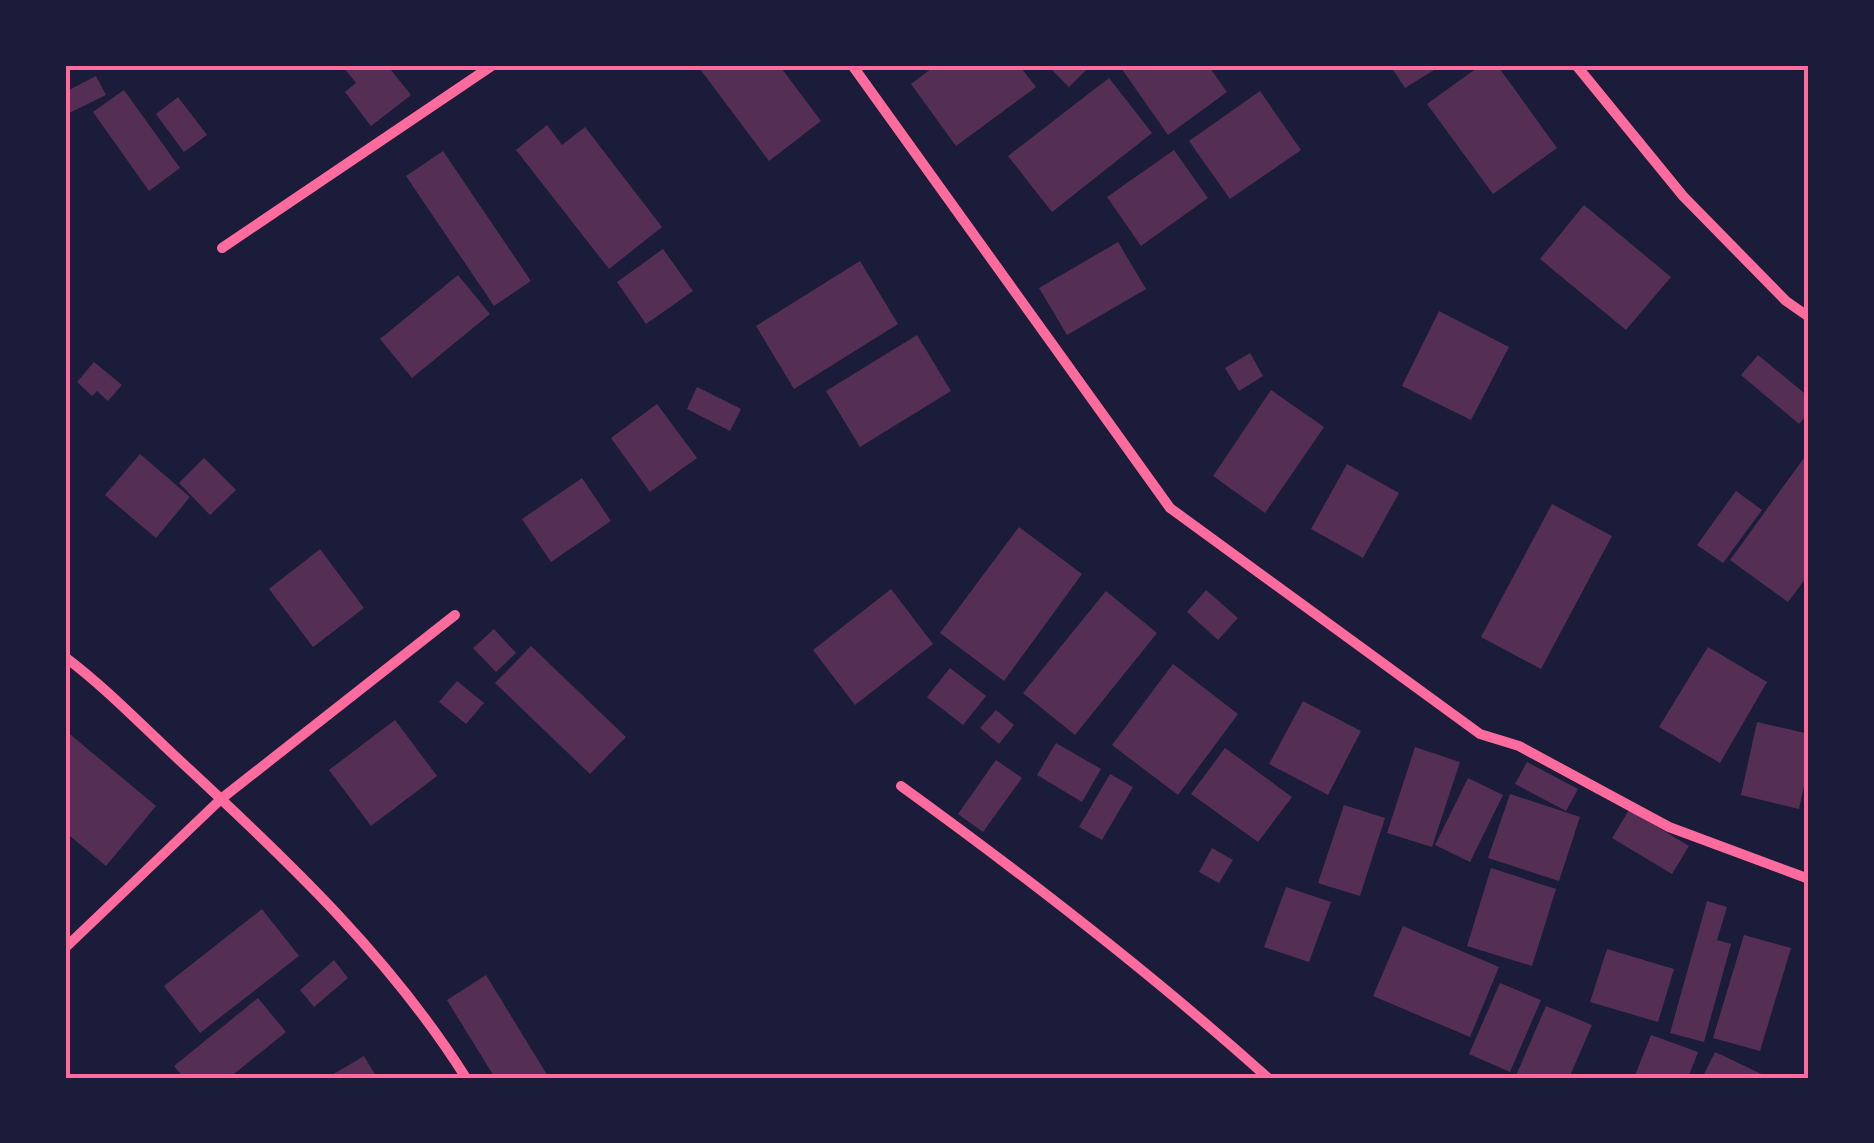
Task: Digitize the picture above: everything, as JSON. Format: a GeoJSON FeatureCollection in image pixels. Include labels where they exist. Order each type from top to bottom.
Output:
{"type":"FeatureCollection","features":[{"type":"Feature","properties":{"kind":"street"},"geometry":{"type":"LineString","coordinates":[[222,248],[493,65]]}},
{"type":"Feature","properties":{"kind":"street"},"geometry":{"type":"LineString","coordinates":[[852,65],[1170,508],[1480,734],[1519,746],[1669,827],[1809,879]]}},
{"type":"Feature","properties":{"kind":"street"},"geometry":{"type":"LineString","coordinates":[[1576,65],[1683,196],[1786,301],[1809,316]]}},
{"type":"Feature","properties":{"kind":"street"},"geometry":{"type":"LineString","coordinates":[[65,948],[221,799],[455,615]]}},
{"type":"Feature","properties":{"kind":"street"},"geometry":{"type":"LineString","coordinates":[[65,657],[106,688],[289,862],[374,954],[466,1078]]}},
{"type":"Feature","properties":{"kind":"street"},"geometry":{"type":"LineString","coordinates":[[901,786],[1032,880],[1192,1010],[1268,1078]]}},
{"type":"Feature","properties":{"kind":"building"},"geometry":{"type":"Polygon","coordinates":[[[387,65],[411,95],[371,126],[345,92],[356,83],[344,68],[387,65]]]}},
{"type":"Feature","properties":{"kind":"building"},"geometry":{"type":"Polygon","coordinates":[[[697,65],[779,65],[821,121],[769,161],[697,65]]]}},
{"type":"Feature","properties":{"kind":"building"},"geometry":{"type":"Polygon","coordinates":[[[936,65],[1019,65],[1036,87],[956,146],[911,84],[936,65]]]}},
{"type":"Feature","properties":{"kind":"building"},"geometry":{"type":"Polygon","coordinates":[[[1047,65],[1091,65],[1069,87],[1047,65]]]}},
{"type":"Feature","properties":{"kind":"building"},"geometry":{"type":"Polygon","coordinates":[[[1119,65],[1208,65],[1227,92],[1168,135],[1119,65]]]}},
{"type":"Feature","properties":{"kind":"building"},"geometry":{"type":"Polygon","coordinates":[[[1390,65],[1442,65],[1405,88],[1390,65]]]}},
{"type":"Feature","properties":{"kind":"building"},"geometry":{"type":"Polygon","coordinates":[[[1481,65],[1497,65],[1557,148],[1493,194],[1427,104],[1481,65]]]}},
{"type":"Feature","properties":{"kind":"building"},"geometry":{"type":"Polygon","coordinates":[[[96,76],[106,95],[65,115],[65,92],[96,76]]]}},
{"type":"Feature","properties":{"kind":"building"},"geometry":{"type":"Polygon","coordinates":[[[1109,78],[1152,133],[1052,212],[1008,156],[1109,78]]]}},
{"type":"Feature","properties":{"kind":"building"},"geometry":{"type":"Polygon","coordinates":[[[124,90],[180,168],[149,191],[93,112],[124,90]]]}},
{"type":"Feature","properties":{"kind":"building"},"geometry":{"type":"Polygon","coordinates":[[[1260,91],[1301,150],[1230,199],[1189,141],[1260,91]]]}},
{"type":"Feature","properties":{"kind":"building"},"geometry":{"type":"Polygon","coordinates":[[[178,97],[207,135],[184,152],[156,114],[178,97]]]}},
{"type":"Feature","properties":{"kind":"building"},"geometry":{"type":"Polygon","coordinates":[[[547,125],[562,145],[585,127],[662,227],[609,269],[516,150],[547,125]]]}},
{"type":"Feature","properties":{"kind":"building"},"geometry":{"type":"Polygon","coordinates":[[[1174,150],[1208,198],[1141,246],[1107,197],[1174,150]]]}},
{"type":"Feature","properties":{"kind":"building"},"geometry":{"type":"Polygon","coordinates":[[[443,151],[531,281],[494,306],[406,176],[443,151]]]}},
{"type":"Feature","properties":{"kind":"building"},"geometry":{"type":"Polygon","coordinates":[[[1584,205],[1671,277],[1626,330],[1540,259],[1584,205]]]}},
{"type":"Feature","properties":{"kind":"building"},"geometry":{"type":"Polygon","coordinates":[[[1118,242],[1146,289],[1067,335],[1039,288],[1118,242]]]}},
{"type":"Feature","properties":{"kind":"building"},"geometry":{"type":"Polygon","coordinates":[[[663,249],[693,291],[646,324],[617,282],[663,249]]]}},
{"type":"Feature","properties":{"kind":"building"},"geometry":{"type":"Polygon","coordinates":[[[860,261],[898,324],[794,389],[756,326],[860,261]]]}},
{"type":"Feature","properties":{"kind":"building"},"geometry":{"type":"Polygon","coordinates":[[[458,275],[490,314],[412,378],[380,339],[458,275]]]}},
{"type":"Feature","properties":{"kind":"building"},"geometry":{"type":"Polygon","coordinates":[[[1439,311],[1509,347],[1471,420],[1402,386],[1439,311]]]}},
{"type":"Feature","properties":{"kind":"building"},"geometry":{"type":"Polygon","coordinates":[[[917,335],[951,391],[860,447],[826,391],[917,335]]]}},
{"type":"Feature","properties":{"kind":"building"},"geometry":{"type":"Polygon","coordinates":[[[1250,353],[1263,376],[1239,391],[1225,368],[1250,353]]]}},
{"type":"Feature","properties":{"kind":"building"},"geometry":{"type":"Polygon","coordinates":[[[1758,355],[1809,397],[1809,412],[1799,424],[1741,375],[1758,355]]]}},
{"type":"Feature","properties":{"kind":"building"},"geometry":{"type":"Polygon","coordinates":[[[94,362],[122,385],[108,401],[97,391],[92,396],[77,382],[94,362]]]}},
{"type":"Feature","properties":{"kind":"building"},"geometry":{"type":"Polygon","coordinates":[[[697,387],[741,409],[730,431],[687,409],[697,387]]]}},
{"type":"Feature","properties":{"kind":"building"},"geometry":{"type":"Polygon","coordinates":[[[1271,390],[1324,427],[1265,513],[1213,476],[1271,390]]]}},
{"type":"Feature","properties":{"kind":"building"},"geometry":{"type":"Polygon","coordinates":[[[657,404],[697,458],[650,492],[611,438],[657,404]]]}},
{"type":"Feature","properties":{"kind":"building"},"geometry":{"type":"Polygon","coordinates":[[[1809,451],[1809,574],[1788,602],[1730,560],[1809,451]]]}},
{"type":"Feature","properties":{"kind":"building"},"geometry":{"type":"Polygon","coordinates":[[[140,454],[190,497],[156,538],[105,495],[140,454]]]}},
{"type":"Feature","properties":{"kind":"building"},"geometry":{"type":"Polygon","coordinates":[[[204,458],[236,490],[210,515],[179,483],[204,458]]]}},
{"type":"Feature","properties":{"kind":"building"},"geometry":{"type":"Polygon","coordinates":[[[1347,464],[1399,493],[1363,558],[1311,529],[1347,464]]]}},
{"type":"Feature","properties":{"kind":"building"},"geometry":{"type":"Polygon","coordinates":[[[582,478],[611,521],[551,562],[522,519],[582,478]]]}},
{"type":"Feature","properties":{"kind":"building"},"geometry":{"type":"Polygon","coordinates":[[[1736,491],[1762,510],[1723,563],[1697,545],[1736,491]]]}},
{"type":"Feature","properties":{"kind":"building"},"geometry":{"type":"Polygon","coordinates":[[[1552,504],[1612,536],[1541,669],[1481,637],[1552,504]]]}},
{"type":"Feature","properties":{"kind":"building"},"geometry":{"type":"Polygon","coordinates":[[[1019,527],[1082,574],[1004,681],[940,633],[1019,527]]]}},
{"type":"Feature","properties":{"kind":"building"},"geometry":{"type":"Polygon","coordinates":[[[320,549],[364,608],[313,647],[269,589],[320,549]]]}},
{"type":"Feature","properties":{"kind":"building"},"geometry":{"type":"Polygon","coordinates":[[[891,589],[933,644],[855,705],[813,650],[891,589]]]}},
{"type":"Feature","properties":{"kind":"building"},"geometry":{"type":"Polygon","coordinates":[[[1206,590],[1238,618],[1218,640],[1187,612],[1206,590]]]}},
{"type":"Feature","properties":{"kind":"building"},"geometry":{"type":"Polygon","coordinates":[[[1106,591],[1157,633],[1075,735],[1023,693],[1106,591]]]}},
{"type":"Feature","properties":{"kind":"building"},"geometry":{"type":"Polygon","coordinates":[[[494,629],[516,653],[496,672],[473,648],[494,629]]]}},
{"type":"Feature","properties":{"kind":"building"},"geometry":{"type":"Polygon","coordinates":[[[531,646],[626,737],[590,774],[495,683],[531,646]]]}},
{"type":"Feature","properties":{"kind":"building"},"geometry":{"type":"Polygon","coordinates":[[[1708,647],[1767,682],[1720,763],[1659,727],[1708,647]]]}},
{"type":"Feature","properties":{"kind":"building"},"geometry":{"type":"Polygon","coordinates":[[[1173,664],[1238,714],[1178,795],[1112,745],[1173,664]]]}},
{"type":"Feature","properties":{"kind":"building"},"geometry":{"type":"Polygon","coordinates":[[[950,668],[986,696],[963,725],[927,697],[950,668]]]}},
{"type":"Feature","properties":{"kind":"building"},"geometry":{"type":"Polygon","coordinates":[[[457,681],[484,703],[466,724],[439,702],[457,681]]]}},
{"type":"Feature","properties":{"kind":"building"},"geometry":{"type":"Polygon","coordinates":[[[1303,701],[1361,731],[1328,795],[1269,764],[1303,701]]]}},
{"type":"Feature","properties":{"kind":"building"},"geometry":{"type":"Polygon","coordinates":[[[996,710],[1014,725],[999,744],[980,728],[996,710]]]}},
{"type":"Feature","properties":{"kind":"building"},"geometry":{"type":"Polygon","coordinates":[[[395,720],[437,776],[371,826],[329,770],[395,720]]]}},
{"type":"Feature","properties":{"kind":"building"},"geometry":{"type":"Polygon","coordinates":[[[1757,722],[1809,734],[1809,763],[1799,809],[1741,795],[1757,722]]]}},
{"type":"Feature","properties":{"kind":"building"},"geometry":{"type":"Polygon","coordinates":[[[65,730],[156,806],[106,866],[65,832],[65,730]]]}},
{"type":"Feature","properties":{"kind":"building"},"geometry":{"type":"Polygon","coordinates":[[[1056,743],[1101,769],[1082,802],[1037,775],[1056,743]]]}},
{"type":"Feature","properties":{"kind":"building"},"geometry":{"type":"Polygon","coordinates":[[[1415,747],[1460,762],[1432,847],[1387,833],[1415,747]]]}},
{"type":"Feature","properties":{"kind":"building"},"geometry":{"type":"Polygon","coordinates":[[[1225,748],[1292,797],[1258,842],[1191,794],[1225,748]]]}},
{"type":"Feature","properties":{"kind":"building"},"geometry":{"type":"Polygon","coordinates":[[[996,760],[1022,778],[983,832],[958,814],[996,760]]]}},
{"type":"Feature","properties":{"kind":"building"},"geometry":{"type":"Polygon","coordinates":[[[1527,762],[1578,789],[1566,811],[1515,784],[1527,762]]]}},
{"type":"Feature","properties":{"kind":"building"},"geometry":{"type":"Polygon","coordinates":[[[1110,774],[1133,787],[1102,840],[1079,827],[1110,774]]]}},
{"type":"Feature","properties":{"kind":"building"},"geometry":{"type":"Polygon","coordinates":[[[1468,778],[1503,795],[1470,862],[1435,845],[1468,778]]]}},
{"type":"Feature","properties":{"kind":"building"},"geometry":{"type":"Polygon","coordinates":[[[1510,794],[1580,817],[1559,881],[1488,858],[1510,794]]]}},
{"type":"Feature","properties":{"kind":"building"},"geometry":{"type":"Polygon","coordinates":[[[1344,805],[1385,818],[1360,896],[1318,883],[1344,805]]]}},
{"type":"Feature","properties":{"kind":"building"},"geometry":{"type":"Polygon","coordinates":[[[1629,810],[1689,846],[1672,874],[1612,838],[1629,810]]]}},
{"type":"Feature","properties":{"kind":"building"},"geometry":{"type":"Polygon","coordinates":[[[1212,848],[1233,860],[1219,883],[1199,872],[1212,848]]]}},
{"type":"Feature","properties":{"kind":"building"},"geometry":{"type":"Polygon","coordinates":[[[1491,868],[1556,889],[1532,966],[1467,946],[1491,868]]]}},
{"type":"Feature","properties":{"kind":"building"},"geometry":{"type":"Polygon","coordinates":[[[1286,887],[1331,902],[1309,962],[1264,947],[1286,887]]]}},
{"type":"Feature","properties":{"kind":"building"},"geometry":{"type":"Polygon","coordinates":[[[1707,901],[1727,907],[1717,940],[1731,944],[1704,1042],[1670,1033],[1707,901]]]}},
{"type":"Feature","properties":{"kind":"building"},"geometry":{"type":"Polygon","coordinates":[[[262,909],[299,956],[200,1033],[164,986],[262,909]]]}},
{"type":"Feature","properties":{"kind":"building"},"geometry":{"type":"Polygon","coordinates":[[[1403,926],[1499,967],[1470,1037],[1373,996],[1403,926]]]}},
{"type":"Feature","properties":{"kind":"building"},"geometry":{"type":"Polygon","coordinates":[[[1744,935],[1791,948],[1760,1051],[1713,1038],[1744,935]]]}},
{"type":"Feature","properties":{"kind":"building"},"geometry":{"type":"Polygon","coordinates":[[[1607,949],[1674,969],[1658,1022],[1590,1002],[1607,949]]]}},
{"type":"Feature","properties":{"kind":"building"},"geometry":{"type":"Polygon","coordinates":[[[334,960],[348,978],[314,1007],[300,990],[334,960]]]}},
{"type":"Feature","properties":{"kind":"building"},"geometry":{"type":"Polygon","coordinates":[[[486,975],[549,1078],[495,1078],[447,1000],[486,975]]]}},
{"type":"Feature","properties":{"kind":"building"},"geometry":{"type":"Polygon","coordinates":[[[1500,983],[1541,1000],[1510,1072],[1469,1054],[1500,983]]]}},
{"type":"Feature","properties":{"kind":"building"},"geometry":{"type":"Polygon","coordinates":[[[258,998],[286,1032],[229,1078],[184,1078],[174,1066],[258,998]]]}},
{"type":"Feature","properties":{"kind":"building"},"geometry":{"type":"Polygon","coordinates":[[[1546,1006],[1592,1025],[1569,1078],[1515,1078],[1546,1006]]]}},
{"type":"Feature","properties":{"kind":"building"},"geometry":{"type":"Polygon","coordinates":[[[1651,1035],[1698,1052],[1688,1078],[1634,1078],[1651,1035]]]}},
{"type":"Feature","properties":{"kind":"building"},"geometry":{"type":"Polygon","coordinates":[[[1715,1052],[1770,1078],[1702,1078],[1715,1052]]]}},
{"type":"Feature","properties":{"kind":"building"},"geometry":{"type":"Polygon","coordinates":[[[364,1056],[377,1078],[327,1078],[364,1056]]]}}]}
